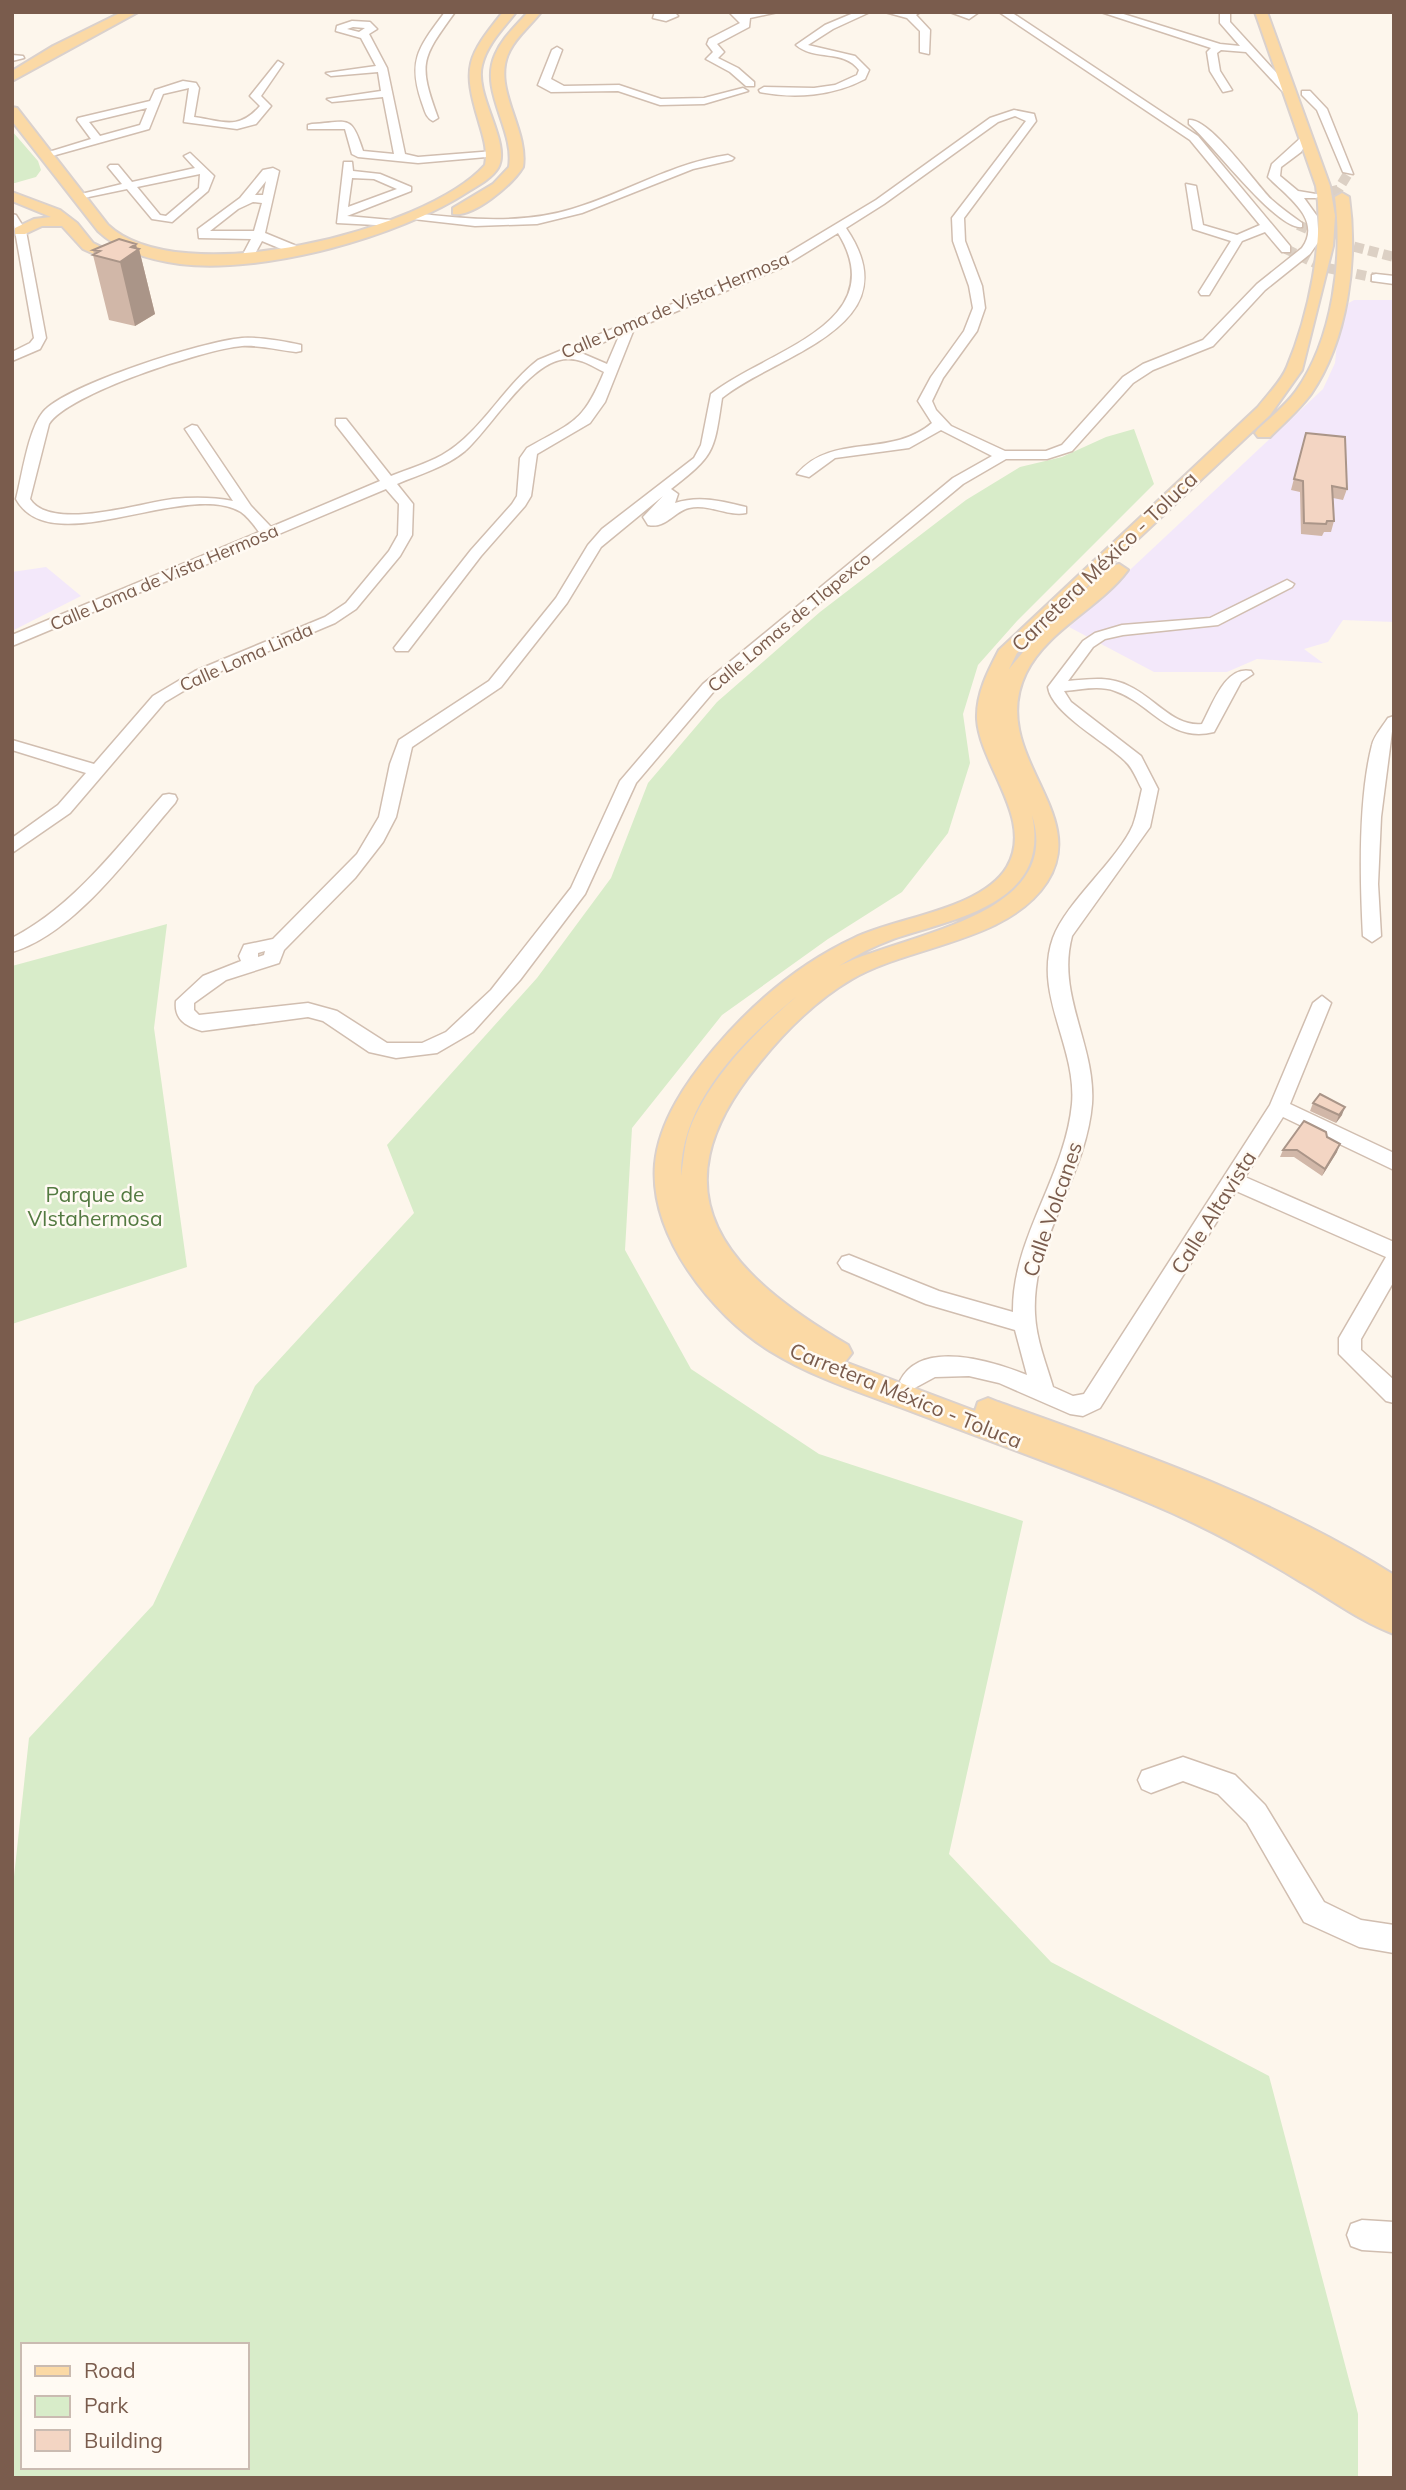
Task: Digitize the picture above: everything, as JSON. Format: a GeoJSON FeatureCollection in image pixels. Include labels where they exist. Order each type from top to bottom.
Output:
{"type":"FeatureCollection","features":[{"type":"Feature","properties":{"kind":"main road"},"geometry":{"type":"LineString","coordinates":[[14,67],[107,12]]}},
{"type":"Feature","properties":{"kind":"main road"},"geometry":{"type":"LineString","coordinates":[[14,67],[132,12]]}},
{"type":"Feature","properties":{"kind":"main road"},"geometry":{"type":"LineString","coordinates":[[106,256],[123,251],[172,262],[247,258],[295,250],[413,216],[484,176],[492,166],[494,155],[474,89],[475,61],[484,41],[510,12]]}},
{"type":"Feature","properties":{"kind":"main road"},"geometry":{"type":"LineString","coordinates":[[12,111],[18,126],[48,159],[75,231],[106,256],[150,269],[206,272],[253,270],[365,246],[443,219],[491,193],[510,178],[520,163],[519,147],[498,83],[498,62],[508,43],[535,12]]}},
{"type":"Feature","properties":{"kind":"main road","name":"Carretera México - Toluca"},"geometry":{"type":"LineString","coordinates":[[1261,12],[1299,85],[1305,137],[1316,166],[1328,216],[1326,246],[1294,370],[1285,386],[1264,411],[1009,650],[990,689],[987,723],[998,761],[1023,822],[1024,850],[1015,872],[996,890],[972,904],[853,948],[818,967],[772,1005],[710,1069],[683,1110],[667,1167],[674,1211],[689,1248],[712,1283],[776,1341],[836,1371],[1162,1495],[1247,1533],[1309,1567],[1394,1620]]}},
{"type":"Feature","properties":{"kind":"main road","name":"Carretera México - Toluca"},"geometry":{"type":"LineString","coordinates":[[1272,12],[1339,184],[1345,212],[1342,268],[1321,355],[1307,387],[1282,417],[1037,646],[1016,673],[1006,703],[1009,740],[1018,767],[1042,809],[1049,830],[1046,864],[1029,892],[1002,911],[863,963],[823,988],[782,1022],[734,1073],[707,1115],[699,1135],[695,1157],[695,1205],[709,1240],[730,1273],[768,1311],[808,1337],[847,1357],[1218,1497],[1333,1554],[1394,1592]]}},
{"type":"Feature","properties":{"kind":"main road"},"geometry":{"type":"LineString","coordinates":[[44,176],[48,159]]}},
{"type":"Feature","properties":{"kind":"main road"},"geometry":{"type":"LineString","coordinates":[[12,196],[62,197],[130,247],[192,261]]}},
{"type":"Feature","properties":{"kind":"main road"},"geometry":{"type":"LineString","coordinates":[[16,224],[39,222],[75,231],[104,230]]}},
{"type":"Feature","properties":{"kind":"street"},"geometry":{"type":"LineString","coordinates":[[349,12],[352,24],[344,26],[341,31],[350,35],[365,34],[382,68],[400,155],[406,159]]}},
{"type":"Feature","properties":{"kind":"street"},"geometry":{"type":"LineString","coordinates":[[433,118],[417,69],[418,59],[450,12]]}},
{"type":"Feature","properties":{"kind":"street"},"geometry":{"type":"LineString","coordinates":[[662,12],[656,16],[673,16],[668,12]]}},
{"type":"Feature","properties":{"kind":"street"},"geometry":{"type":"LineString","coordinates":[[557,50],[544,84],[555,82],[559,85],[558,88],[619,88],[660,102],[704,101],[746,88],[817,92],[843,86],[861,77],[864,70],[854,59],[809,50],[801,45],[829,27],[864,12]]}},
{"type":"Feature","properties":{"kind":"street"},"geometry":{"type":"LineString","coordinates":[[890,12],[912,14],[925,30],[925,52]]}},
{"type":"Feature","properties":{"kind":"street"},"geometry":{"type":"LineString","coordinates":[[956,12],[969,16],[974,12]]}},
{"type":"Feature","properties":{"kind":"street"},"geometry":{"type":"LineString","coordinates":[[1004,12],[1055,39],[1210,135],[1280,215],[1298,225]]}},
{"type":"Feature","properties":{"kind":"street"},"geometry":{"type":"LineString","coordinates":[[1019,12],[1194,138],[1286,249]]}},
{"type":"Feature","properties":{"kind":"street"},"geometry":{"type":"LineString","coordinates":[[1106,12],[1219,47],[1246,49]]}},
{"type":"Feature","properties":{"kind":"street"},"geometry":{"type":"LineString","coordinates":[[738,14],[778,13]]}},
{"type":"Feature","properties":{"kind":"street"},"geometry":{"type":"LineString","coordinates":[[738,14],[746,20],[745,25],[713,41],[712,44],[719,52],[711,59],[734,70],[746,88]]}},
{"type":"Feature","properties":{"kind":"street"},"geometry":{"type":"LineString","coordinates":[[1222,14],[1225,23],[1246,49],[1299,85],[1322,109],[1349,172]]}},
{"type":"Feature","properties":{"kind":"street"},"geometry":{"type":"LineString","coordinates":[[1219,47],[1212,52],[1215,71],[1227,90]]}},
{"type":"Feature","properties":{"kind":"street"},"geometry":{"type":"LineString","coordinates":[[48,159],[97,140],[145,127],[162,89],[188,83],[194,88],[188,120],[245,124],[252,122],[266,106],[255,96],[278,64]]}},
{"type":"Feature","properties":{"kind":"street"},"geometry":{"type":"LineString","coordinates":[[331,73],[382,68]]}},
{"type":"Feature","properties":{"kind":"street"},"geometry":{"type":"LineString","coordinates":[[332,99],[388,93]]}},
{"type":"Feature","properties":{"kind":"street"},"geometry":{"type":"LineString","coordinates":[[97,140],[82,120],[154,103]]}},
{"type":"Feature","properties":{"kind":"street","name":"Calle Loma de Vista Hermosa"},"geometry":{"type":"LineString","coordinates":[[12,641],[390,483],[458,451],[510,388],[526,374],[561,354],[776,265],[841,227],[994,120],[1014,113],[1032,119],[958,218],[956,228],[979,298],[979,310],[974,324],[928,390],[925,401],[928,411],[942,423],[981,447],[1003,456]]}},
{"type":"Feature","properties":{"kind":"street"},"geometry":{"type":"LineString","coordinates":[[1181,127],[1196,125]]}},
{"type":"Feature","properties":{"kind":"street"},"geometry":{"type":"LineString","coordinates":[[312,127],[350,127],[358,154],[406,159],[494,155]]}},
{"type":"Feature","properties":{"kind":"street"},"geometry":{"type":"LineString","coordinates":[[1305,137],[1297,150],[1276,166],[1275,177],[1295,194],[1317,195]]}},
{"type":"Feature","properties":{"kind":"street"},"geometry":{"type":"LineString","coordinates":[[114,167],[158,220],[168,220],[204,189],[208,176],[190,156]]}},
{"type":"Feature","properties":{"kind":"street"},"geometry":{"type":"LineString","coordinates":[[274,158],[271,171],[245,200],[201,233],[210,236],[258,235],[295,250]]}},
{"type":"Feature","properties":{"kind":"street"},"geometry":{"type":"LineString","coordinates":[[413,216],[478,223],[547,220],[579,211],[685,167],[707,160],[728,158]]}},
{"type":"Feature","properties":{"kind":"street"},"geometry":{"type":"LineString","coordinates":[[1282,161],[1316,166]]}},
{"type":"Feature","properties":{"kind":"street"},"geometry":{"type":"LineString","coordinates":[[342,214],[407,189],[376,176],[348,169],[341,221],[349,224],[391,224]]}},
{"type":"Feature","properties":{"kind":"street"},"geometry":{"type":"LineString","coordinates":[[12,356],[35,346],[40,338],[16,224],[62,197],[204,170]]}},
{"type":"Feature","properties":{"kind":"street"},"geometry":{"type":"LineString","coordinates":[[247,258],[258,235],[268,201],[274,172],[271,171]]}},
{"type":"Feature","properties":{"kind":"street"},"geometry":{"type":"LineString","coordinates":[[1190,186],[1197,227],[1204,232],[1238,239],[1266,227]]}},
{"type":"Feature","properties":{"kind":"street","name":"Calle Lomas de Tlapexco"},"geometry":{"type":"LineString","coordinates":[[841,227],[855,248],[859,266],[857,286],[839,323],[807,347],[725,387],[716,397],[708,445],[700,460],[634,508],[601,538],[562,600],[495,684],[405,744],[401,753],[394,800],[376,842],[275,948],[272,959],[260,964],[242,966],[204,984],[185,1001],[184,1012],[192,1020],[202,1024],[308,1010],[326,1013],[368,1044],[387,1051],[412,1052],[437,1046],[457,1036],[481,1012],[579,890],[628,781],[709,687],[958,481],[1003,456],[1047,455],[1067,448],[1128,380],[1148,367],[1208,343],[1261,287],[1306,251],[1313,240],[1311,216],[1295,194]]}},
{"type":"Feature","properties":{"kind":"street"},"geometry":{"type":"LineString","coordinates":[[245,200],[260,197],[268,201]]}},
{"type":"Feature","properties":{"kind":"street"},"geometry":{"type":"LineString","coordinates":[[1205,292],[1238,239]]}},
{"type":"Feature","properties":{"kind":"street"},"geometry":{"type":"LineString","coordinates":[[1376,278],[1394,281]]}},
{"type":"Feature","properties":{"kind":"street"},"geometry":{"type":"LineString","coordinates":[[402,648],[476,553],[518,506],[527,484],[527,458],[533,451],[585,420],[598,402],[629,326]]}},
{"type":"Feature","properties":{"kind":"street"},"geometry":{"type":"LineString","coordinates":[[244,508],[196,502],[50,517],[26,506],[23,499],[42,424],[48,415],[71,397],[204,348],[244,342],[296,348]]}},
{"type":"Feature","properties":{"kind":"street"},"geometry":{"type":"LineString","coordinates":[[561,354],[584,357],[610,370]]}},
{"type":"Feature","properties":{"kind":"street","name":"Calle Loma Linda"},"geometry":{"type":"LineString","coordinates":[[12,847],[64,809],[159,699],[178,685],[330,620],[351,606],[396,553],[405,535],[406,504],[341,422]]}},
{"type":"Feature","properties":{"kind":"street"},"geometry":{"type":"LineString","coordinates":[[804,474],[822,458],[833,454],[907,445],[926,438],[942,423]]}},
{"type":"Feature","properties":{"kind":"street"},"geometry":{"type":"LineString","coordinates":[[192,429],[244,508],[268,533]]}},
{"type":"Feature","properties":{"kind":"street"},"geometry":{"type":"LineString","coordinates":[[12,472],[28,471]]}},
{"type":"Feature","properties":{"kind":"street"},"geometry":{"type":"LineString","coordinates":[[662,490],[671,494],[670,500],[650,517],[653,522],[663,521],[678,506],[687,504],[741,510]]}},
{"type":"Feature","properties":{"kind":"street"},"geometry":{"type":"LineString","coordinates":[[1056,687],[1088,644],[1122,630],[1213,622],[1287,584]]}},
{"type":"Feature","properties":{"kind":"street"},"geometry":{"type":"LineString","coordinates":[[1056,687],[1120,688],[1181,728],[1195,731],[1209,727],[1235,679],[1245,674]]}},
{"type":"Feature","properties":{"kind":"street","name":"Calle Volcanes"},"geometry":{"type":"LineString","coordinates":[[1044,1393],[1024,1324],[1027,1278],[1076,1144],[1082,1101],[1080,1065],[1059,987],[1057,950],[1063,935],[1141,827],[1150,789],[1135,760],[1065,705],[1057,696],[1056,687]]}},
{"type":"Feature","properties":{"kind":"street"},"geometry":{"type":"LineString","coordinates":[[1372,936],[1369,884],[1372,817],[1380,743],[1394,721]]}},
{"type":"Feature","properties":{"kind":"street"},"geometry":{"type":"LineString","coordinates":[[12,745],[96,770]]}},
{"type":"Feature","properties":{"kind":"street"},"geometry":{"type":"LineString","coordinates":[[12,946],[46,926],[73,904],[169,799]]}},
{"type":"Feature","properties":{"kind":"street","name":"Calle Altavista"},"geometry":{"type":"LineString","coordinates":[[1044,1393],[1070,1405],[1083,1407],[1092,1401],[1279,1107],[1322,1003]]}},
{"type":"Feature","properties":{"kind":"street"},"geometry":{"type":"LineString","coordinates":[[1279,1107],[1394,1162]]}},
{"type":"Feature","properties":{"kind":"street"},"geometry":{"type":"LineString","coordinates":[[1234,1181],[1394,1251]]}},
{"type":"Feature","properties":{"kind":"street"},"geometry":{"type":"LineString","coordinates":[[1394,1261],[1350,1338],[1350,1353],[1394,1394]]}},
{"type":"Feature","properties":{"kind":"street"},"geometry":{"type":"LineString","coordinates":[[849,1263],[934,1298],[1024,1324]]}},
{"type":"Feature","properties":{"kind":"street"},"geometry":{"type":"LineString","coordinates":[[911,1381],[932,1368],[954,1365],[978,1368],[1044,1393]]}},
{"type":"Feature","properties":{"kind":"street"},"geometry":{"type":"LineString","coordinates":[[1151,1780],[1183,1769],[1226,1784],[1256,1814],[1314,1912],[1359,1933],[1394,1939]]}},
{"type":"Feature","properties":{"kind":"street"},"geometry":{"type":"LineString","coordinates":[[1362,2235],[1394,2236]]}},
{"type":"Feature","properties":{"kind":"shaded area"},"geometry":{"type":"Polygon","coordinates":[[[1354,300],[1394,300],[1394,622],[1343,620],[1328,642],[1304,649],[1323,663],[1257,659],[1227,672],[1154,672],[1069,627],[1323,389],[1335,363],[1338,333],[1347,304],[1354,300]]]}},
{"type":"Feature","properties":{"kind":"shaded area"},"geometry":{"type":"Polygon","coordinates":[[[46,567],[81,596],[12,631],[12,572],[46,567]]]}},
{"type":"Feature","properties":{"kind":"green space"},"geometry":{"type":"Polygon","coordinates":[[[12,131],[38,161],[41,170],[36,177],[15,183],[12,183],[12,131]]]}},
{"type":"Feature","properties":{"kind":"green space"},"geometry":{"type":"Polygon","coordinates":[[[1134,429],[1154,484],[1017,621],[978,665],[963,714],[970,763],[948,833],[902,892],[828,939],[722,1015],[632,1128],[625,1250],[691,1369],[819,1454],[1023,1521],[949,1854],[1051,1962],[1269,2076],[1358,2414],[1358,2478],[12,2478],[12,1895],[29,1738],[153,1605],[255,1386],[414,1213],[387,1145],[537,978],[611,878],[648,783],[717,702],[820,612],[966,500],[1020,467],[1062,457],[1106,437],[1134,429]]]}},
{"type":"Feature","properties":{"kind":"green space","name":"Parque de VIstahermosa"},"geometry":{"type":"Polygon","coordinates":[[[167,924],[154,1028],[187,1267],[12,1324],[12,966],[167,924]]]}},
{"type":"Feature","properties":{"kind":"building"},"geometry":{"type":"Polygon","coordinates":[[[119,239],[136,244],[131,247],[139,249],[120,262],[93,255],[100,251],[93,250],[119,239]]]}},
{"type":"Feature","properties":{"kind":"building"},"geometry":{"type":"Polygon","coordinates":[[[1306,433],[1345,437],[1347,489],[1332,486],[1334,521],[1327,521],[1326,524],[1304,523],[1303,481],[1294,479],[1306,433]]]}},
{"type":"Feature","properties":{"kind":"building"},"geometry":{"type":"Polygon","coordinates":[[[1320,1094],[1345,1107],[1339,1115],[1313,1103],[1320,1094]]]}},
{"type":"Feature","properties":{"kind":"building"},"geometry":{"type":"Polygon","coordinates":[[[1304,1121],[1326,1132],[1327,1137],[1340,1144],[1325,1169],[1297,1150],[1283,1150],[1304,1121]]]}},
{"type":"Feature","properties":{"kind":"tunnel"},"geometry":{"type":"LineString","coordinates":[[1316,195],[1338,190],[1349,172]]}},
{"type":"Feature","properties":{"kind":"tunnel"},"geometry":{"type":"LineString","coordinates":[[1298,225],[1340,243],[1394,257]]}},
{"type":"Feature","properties":{"kind":"tunnel"},"geometry":{"type":"LineString","coordinates":[[1286,249],[1323,267],[1376,278]]}}]}
